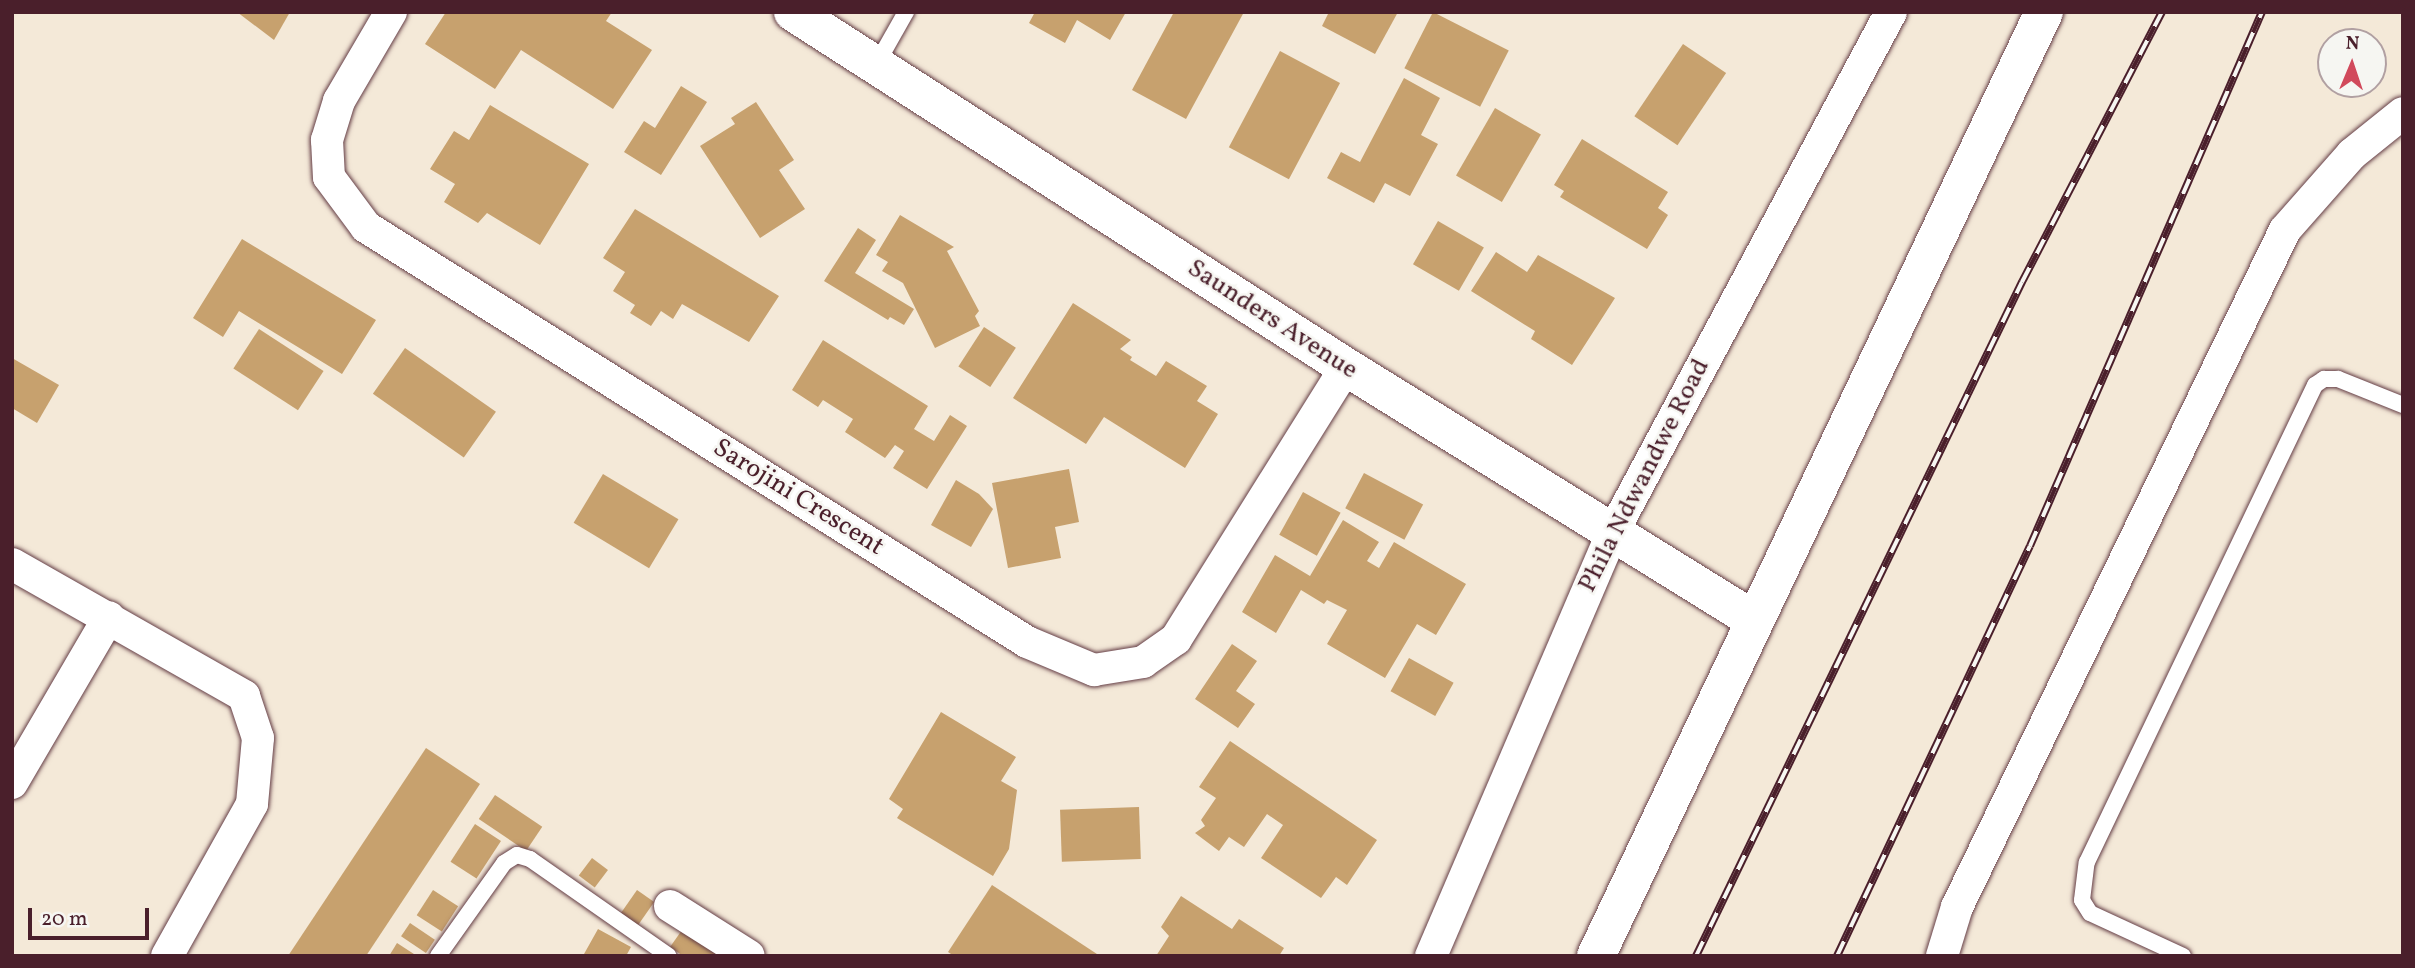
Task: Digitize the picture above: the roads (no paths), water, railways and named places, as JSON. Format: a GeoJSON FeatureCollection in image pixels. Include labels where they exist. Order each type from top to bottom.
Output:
{"type":"FeatureCollection","features":[{"type":"Feature","properties":{"kind":"street","name":"Sarojini Crescent"},"geometry":{"type":"LineString","coordinates":[[391,12],[339,100],[327,140],[329,177],[366,227],[1027,642],[1094,670],[1143,663],[1176,639],[1346,367]]}},
{"type":"Feature","properties":{"kind":"street","name":"Saunders Avenue"},"geometry":{"type":"LineString","coordinates":[[793,12],[1346,367],[1614,530],[1755,621]]}},
{"type":"Feature","properties":{"kind":"street","name":"Phila Ndwandwe Road"},"geometry":{"type":"LineString","coordinates":[[1431,956],[1614,530],[1891,12]]}},
{"type":"Feature","properties":{"kind":"street"},"geometry":{"type":"LineString","coordinates":[[1596,956],[2044,12]]}},
{"type":"Feature","properties":{"kind":"street"},"geometry":{"type":"LineString","coordinates":[[1942,956],[1957,907],[2285,230],[2352,154],[2403,113]]}},
{"type":"Feature","properties":{"kind":"street"},"geometry":{"type":"LineString","coordinates":[[12,564],[244,696],[258,738],[251,804],[167,956]]}},
{"type":"Feature","properties":{"kind":"street"},"geometry":{"type":"LineString","coordinates":[[12,783],[108,617]]}},
{"type":"Feature","properties":{"kind":"street"},"geometry":{"type":"LineString","coordinates":[[670,906],[748,956]]}},
{"type":"Feature","properties":{"kind":"lane"},"geometry":{"type":"LineString","coordinates":[[876,65],[906,12]]}},
{"type":"Feature","properties":{"kind":"lane"},"geometry":{"type":"LineString","coordinates":[[2183,956],[2095,918],[2082,900],[2087,862],[2309,394],[2324,379],[2338,379],[2403,405]]}},
{"type":"Feature","properties":{"kind":"lane"},"geometry":{"type":"LineString","coordinates":[[439,956],[505,863],[517,855],[530,859],[669,956]]}},
{"type":"Feature","properties":{"kind":"railway"},"geometry":{"type":"LineString","coordinates":[[1696,956],[2022,282],[2162,12]]}},
{"type":"Feature","properties":{"kind":"railway"},"geometry":{"type":"LineString","coordinates":[[1837,956],[2030,546],[2262,12]]}}]}
